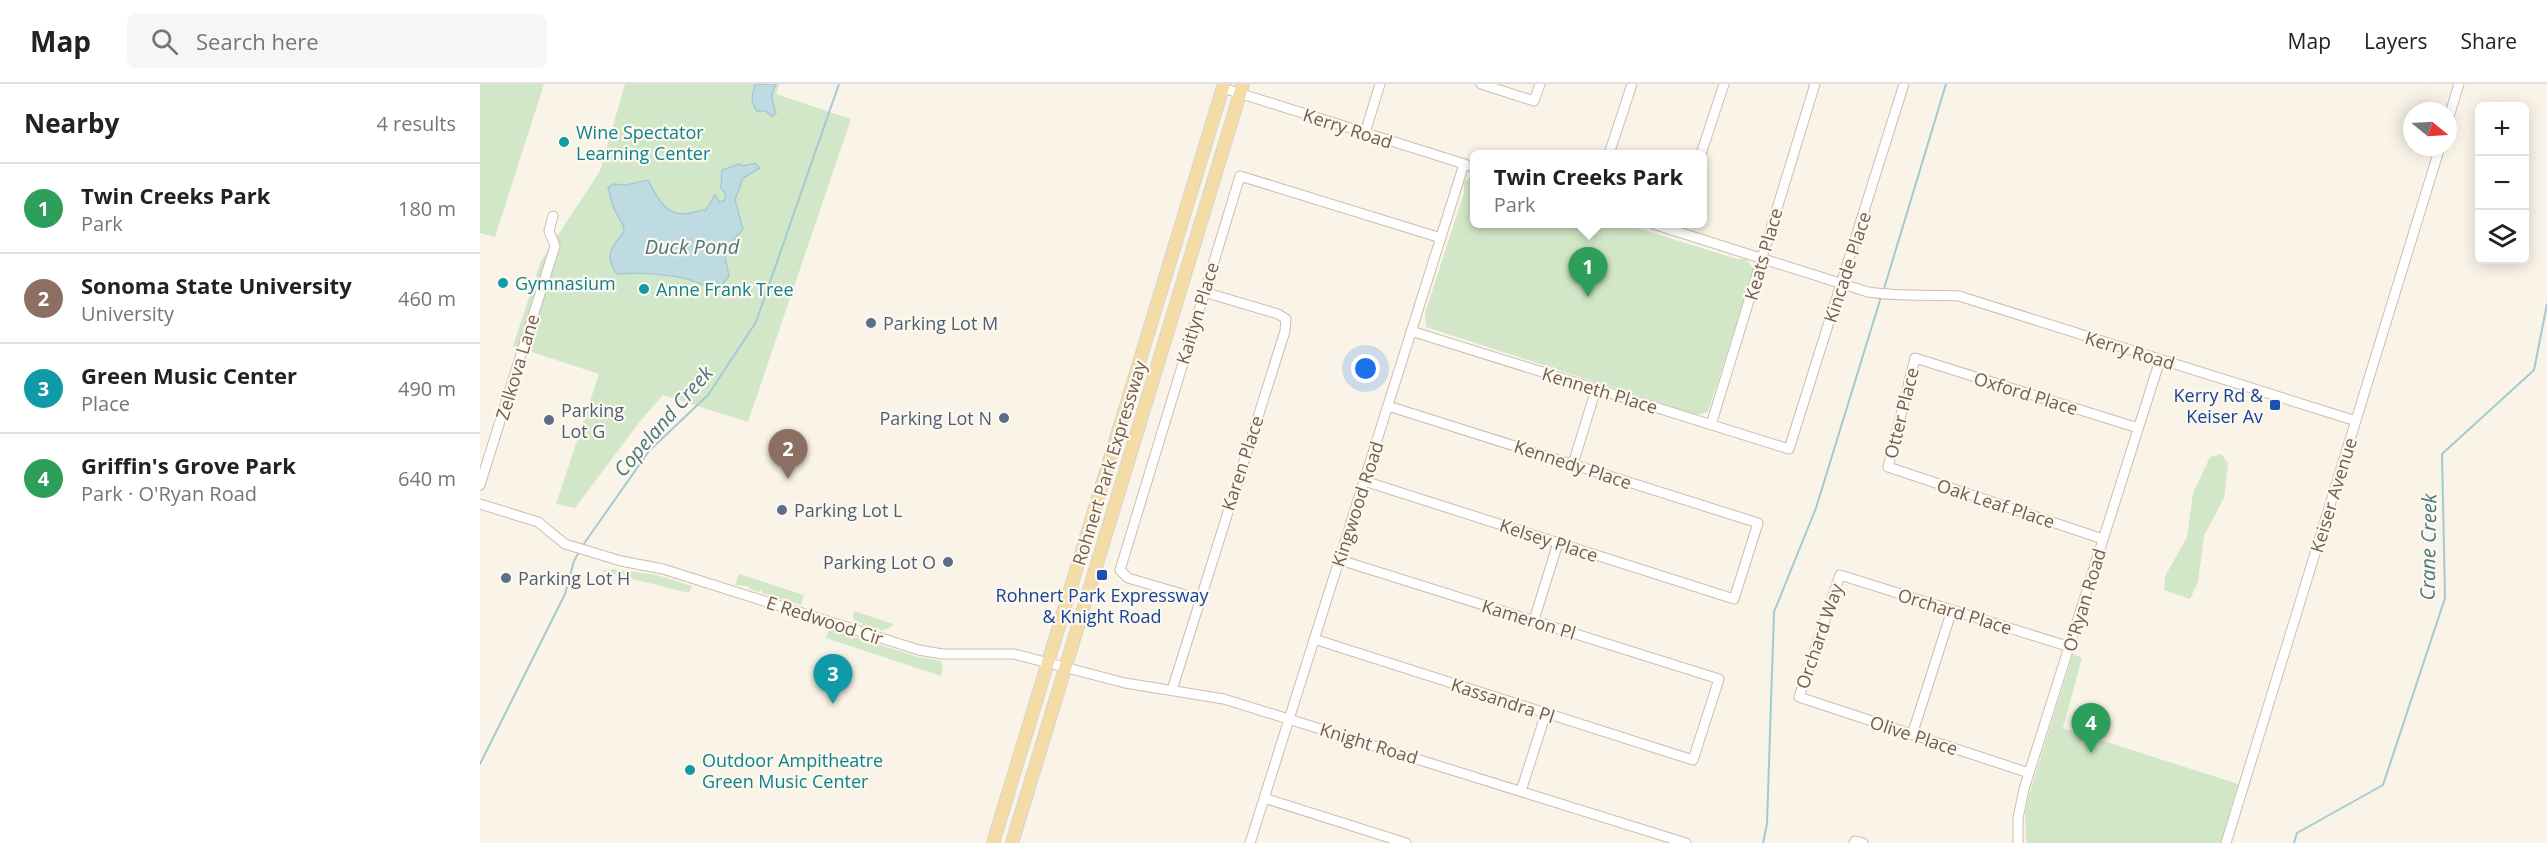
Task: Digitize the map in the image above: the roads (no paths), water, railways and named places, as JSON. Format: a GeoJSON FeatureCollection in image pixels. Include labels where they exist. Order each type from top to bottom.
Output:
{"type":"FeatureCollection","features":[{"type":"Feature","properties":{"kind":"main road","name":"Rohnert Park Expressway"},"geometry":{"type":"LineString","coordinates":[[993,843],[1224,86]]}},
{"type":"Feature","properties":{"kind":"main road","name":"Rohnert Park Expressway"},"geometry":{"type":"LineString","coordinates":[[1012,843],[1242,89]]}},
{"type":"Feature","properties":{"kind":"street"},"geometry":{"type":"LineString","coordinates":[[1365,133],[1380,84]]}},
{"type":"Feature","properties":{"kind":"street"},"geometry":{"type":"LineString","coordinates":[[1481,84],[1534,101],[1540,84]]}},
{"type":"Feature","properties":{"kind":"street"},"geometry":{"type":"LineString","coordinates":[[1610,150],[1632,84]]}},
{"type":"Feature","properties":{"kind":"street"},"geometry":{"type":"LineString","coordinates":[[1702,150],[1724,84]]}},
{"type":"Feature","properties":{"kind":"street","name":"Keats Place"},"geometry":{"type":"LineString","coordinates":[[1711,425],[1815,84]]}},
{"type":"Feature","properties":{"kind":"street","name":"Kincade Place"},"geometry":{"type":"LineString","coordinates":[[1789,449],[1904,84]]}},
{"type":"Feature","properties":{"kind":"street"},"geometry":{"type":"LineString","coordinates":[[2454,102],[2459,84]]}},
{"type":"Feature","properties":{"kind":"street","name":"Kerry Road"},"geometry":{"type":"LineString","coordinates":[[1224,86],[1242,89],[1365,133],[1470,166]]}},
{"type":"Feature","properties":{"kind":"street","name":"Keiser Avenue"},"geometry":{"type":"LineString","coordinates":[[2226,843],[2437,156]]}},
{"type":"Feature","properties":{"kind":"street","name":"Kingwood Road"},"geometry":{"type":"LineString","coordinates":[[1250,843],[1464,164]]}},
{"type":"Feature","properties":{"kind":"street","name":"Kaitlyn Place"},"geometry":{"type":"LineString","coordinates":[[1199,599],[1128,578],[1120,570],[1240,176],[1441,238]]}},
{"type":"Feature","properties":{"kind":"street","name":"Zelkova Lane"},"geometry":{"type":"LineString","coordinates":[[480,485],[555,246],[549,231],[553,216]]}},
{"type":"Feature","properties":{"kind":"street"},"geometry":{"type":"LineString","coordinates":[[1682,228],[1761,259],[1841,284]]}},
{"type":"Feature","properties":{"kind":"street","name":"Kerry Road"},"geometry":{"type":"LineString","coordinates":[[1841,284],[1868,292],[1902,297],[1932,294],[1959,296],[2356,421]]}},
{"type":"Feature","properties":{"kind":"street","name":"Karen Place"},"geometry":{"type":"LineString","coordinates":[[1172,690],[1285,331],[1286,320],[1278,314],[1204,292]]}},
{"type":"Feature","properties":{"kind":"street","name":"Kenneth Place"},"geometry":{"type":"LineString","coordinates":[[1411,331],[1789,449]]}},
{"type":"Feature","properties":{"kind":"street","name":"Oxford Place"},"geometry":{"type":"LineString","coordinates":[[1915,358],[2138,428]]}},
{"type":"Feature","properties":{"kind":"street","name":"Otter Place"},"geometry":{"type":"LineString","coordinates":[[1888,467],[1915,358]]}},
{"type":"Feature","properties":{"kind":"street","name":"O'Ryan Road"},"geometry":{"type":"LineString","coordinates":[[2018,843],[2018,818],[2029,773],[2160,360]]}},
{"type":"Feature","properties":{"kind":"street"},"geometry":{"type":"LineString","coordinates":[[1573,464],[1596,389]]}},
{"type":"Feature","properties":{"kind":"street","name":"Kennedy Place"},"geometry":{"type":"LineString","coordinates":[[1388,406],[1758,523],[1734,598]]}},
{"type":"Feature","properties":{"kind":"street","name":"Oak Leaf Place"},"geometry":{"type":"LineString","coordinates":[[1888,467],[2103,539]]}},
{"type":"Feature","properties":{"kind":"street","name":"Kelsey Place"},"geometry":{"type":"LineString","coordinates":[[1364,481],[1734,598]]}},
{"type":"Feature","properties":{"kind":"street","name":"E Redwood Cir"},"geometry":{"type":"LineString","coordinates":[[480,504],[538,522],[565,544],[604,556],[663,569],[919,650],[951,655],[996,652],[1049,661]]}},
{"type":"Feature","properties":{"kind":"street"},"geometry":{"type":"LineString","coordinates":[[1534,620],[1558,543]]}},
{"type":"Feature","properties":{"kind":"street","name":"Kameron Pl"},"geometry":{"type":"LineString","coordinates":[[1340,560],[1719,679],[1693,760]]}},
{"type":"Feature","properties":{"kind":"street","name":"Orchard Place"},"geometry":{"type":"LineString","coordinates":[[1840,575],[2070,646]]}},
{"type":"Feature","properties":{"kind":"street","name":"Orchard Way"},"geometry":{"type":"LineString","coordinates":[[1799,697],[1840,575]]}},
{"type":"Feature","properties":{"kind":"street"},"geometry":{"type":"LineString","coordinates":[[1912,735],[1952,610]]}},
{"type":"Feature","properties":{"kind":"street","name":"Kassandra Pl"},"geometry":{"type":"LineString","coordinates":[[1314,639],[1693,760]]}},
{"type":"Feature","properties":{"kind":"street","name":"Knight Road"},"geometry":{"type":"LineString","coordinates":[[1049,661],[1125,683],[1200,693],[1288,718],[1686,843]]}},
{"type":"Feature","properties":{"kind":"street","name":"Olive Place"},"geometry":{"type":"LineString","coordinates":[[1799,697],[2029,773]]}},
{"type":"Feature","properties":{"kind":"street"},"geometry":{"type":"LineString","coordinates":[[1521,791],[1546,713]]}},
{"type":"Feature","properties":{"kind":"street"},"geometry":{"type":"LineString","coordinates":[[1264,798],[1406,843]]}},
{"type":"Feature","properties":{"kind":"water"},"geometry":{"type":"Polygon","coordinates":[[[755,84],[776,84],[772,98],[776,113],[772,116],[765,111],[757,111],[753,104],[755,84]]]}},
{"type":"Feature","properties":{"kind":"water","name":"Duck Pond"},"geometry":{"type":"Polygon","coordinates":[[[755,163],[760,168],[743,178],[735,200],[743,229],[730,244],[725,257],[729,276],[720,287],[709,287],[671,276],[641,273],[617,274],[610,257],[613,247],[624,232],[608,188],[613,184],[626,185],[648,180],[657,196],[670,211],[682,214],[706,210],[715,195],[719,202],[724,201],[726,194],[721,188],[722,170],[739,164],[743,166],[755,163]]]}},
{"type":"Feature","properties":{"kind":"waterway","name":"Copeland Creek"},"geometry":{"type":"LineString","coordinates":[[583,545],[649,451],[708,395],[756,322],[839,84]]}},
{"type":"Feature","properties":{"kind":"waterway"},"geometry":{"type":"LineString","coordinates":[[1883,292],[1946,84]]}},
{"type":"Feature","properties":{"kind":"waterway"},"geometry":{"type":"LineString","coordinates":[[1763,843],[1767,824],[1774,612],[1816,508],[1881,297]]}},
{"type":"Feature","properties":{"kind":"waterway","name":"Crane Creek"},"geometry":{"type":"LineString","coordinates":[[2294,843],[2297,833],[2383,785],[2445,598],[2442,454],[2534,370],[2547,304]]}},
{"type":"Feature","properties":{"kind":"waterway","name":"Copeland Creek"},"geometry":{"type":"LineString","coordinates":[[480,764],[565,594],[574,561],[579,552]]}},
{"type":"Feature","properties":{"kind":"place","name":"Wine Spectator Learning Center"},"geometry":{"type":"Point","coordinates":[564,142]}},
{"type":"Feature","properties":{"kind":"place","name":"Gymnasium"},"geometry":{"type":"Point","coordinates":[503,283]}},
{"type":"Feature","properties":{"kind":"place","name":"Anne Frank Tree"},"geometry":{"type":"Point","coordinates":[644,289]}},
{"type":"Feature","properties":{"kind":"place","name":"Twin Creeks Park"},"geometry":{"type":"Point","coordinates":[1588,297]}},
{"type":"Feature","properties":{"kind":"place","name":"Parking Lot M"},"geometry":{"type":"Point","coordinates":[871,323]}},
{"type":"Feature","properties":{"kind":"place","name":"Kerry Rd & Keiser Av"},"geometry":{"type":"Point","coordinates":[2275,405]}},
{"type":"Feature","properties":{"kind":"place","name":"Parking Lot N"},"geometry":{"type":"Point","coordinates":[1004,418]}},
{"type":"Feature","properties":{"kind":"place","name":"Parking Lot G"},"geometry":{"type":"Point","coordinates":[549,420]}},
{"type":"Feature","properties":{"kind":"place","name":"Sonoma State University"},"geometry":{"type":"Point","coordinates":[788,479]}},
{"type":"Feature","properties":{"kind":"place","name":"Parking Lot L"},"geometry":{"type":"Point","coordinates":[782,510]}},
{"type":"Feature","properties":{"kind":"place","name":"Parking Lot O"},"geometry":{"type":"Point","coordinates":[948,562]}},
{"type":"Feature","properties":{"kind":"place","name":"Rohnert Park Expressway & Knight Road"},"geometry":{"type":"Point","coordinates":[1102,575]}},
{"type":"Feature","properties":{"kind":"place","name":"Parking Lot H"},"geometry":{"type":"Point","coordinates":[506,578]}},
{"type":"Feature","properties":{"kind":"place","name":"Green Music Center"},"geometry":{"type":"Point","coordinates":[833,704]}},
{"type":"Feature","properties":{"kind":"place","name":"Griffin's Grove Park"},"geometry":{"type":"Point","coordinates":[2091,753]}},
{"type":"Feature","properties":{"kind":"place","name":"Outdoor Ampitheatre Green Music Center"},"geometry":{"type":"Point","coordinates":[690,770]}}]}
